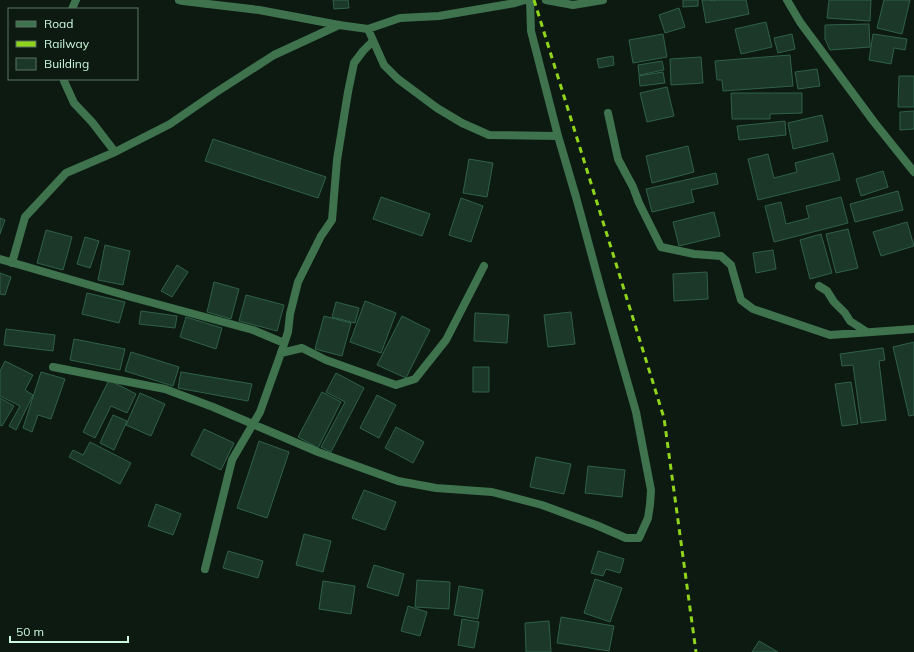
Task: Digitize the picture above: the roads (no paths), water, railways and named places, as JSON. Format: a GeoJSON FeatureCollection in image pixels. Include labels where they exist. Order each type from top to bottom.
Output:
{"type":"FeatureCollection","features":[{"type":"Feature","properties":{"kind":"street"},"geometry":{"type":"LineString","coordinates":[[179,0],[259,10],[368,29],[400,18],[439,16],[525,0]]}},
{"type":"Feature","properties":{"kind":"street"},"geometry":{"type":"LineString","coordinates":[[53,367],[165,389],[213,407],[318,452],[398,481],[436,488],[492,492],[542,505],[626,538],[639,538],[648,518],[650,490],[636,412],[558,136],[531,31],[530,0]]}},
{"type":"Feature","properties":{"kind":"street"},"geometry":{"type":"LineString","coordinates":[[546,0],[572,2],[603,0]]}},
{"type":"Feature","properties":{"kind":"street"},"geometry":{"type":"LineString","coordinates":[[787,0],[800,22],[874,122],[914,172]]}},
{"type":"Feature","properties":{"kind":"street"},"geometry":{"type":"LineString","coordinates":[[12,263],[25,217],[66,174],[115,152],[170,124],[274,55],[339,24]]}},
{"type":"Feature","properties":{"kind":"street"},"geometry":{"type":"LineString","coordinates":[[368,29],[384,65],[398,79],[437,108],[462,123],[489,135],[558,136]]}},
{"type":"Feature","properties":{"kind":"street"},"geometry":{"type":"LineString","coordinates":[[205,569],[232,460],[260,412],[288,332],[290,314],[298,282],[321,236],[332,220],[337,160],[354,63],[373,41]]}},
{"type":"Feature","properties":{"kind":"street"},"geometry":{"type":"LineString","coordinates":[[64,80],[74,103],[92,122],[115,152]]}},
{"type":"Feature","properties":{"kind":"street"},"geometry":{"type":"LineString","coordinates":[[608,113],[618,159],[661,247],[694,254],[721,256],[731,265],[741,300],[752,309],[830,335],[914,329]]}},
{"type":"Feature","properties":{"kind":"street"},"geometry":{"type":"LineString","coordinates":[[0,260],[253,330],[284,343]]}},
{"type":"Feature","properties":{"kind":"street"},"geometry":{"type":"LineString","coordinates":[[281,353],[302,348],[326,360],[396,385],[415,379],[446,340],[484,266]]}},
{"type":"Feature","properties":{"kind":"street"},"geometry":{"type":"LineString","coordinates":[[819,286],[828,291],[834,302],[845,313],[850,321],[868,332]]}},
{"type":"Feature","properties":{"kind":"railway"},"geometry":{"type":"LineString","coordinates":[[534,0],[664,418],[696,652]]}}]}
